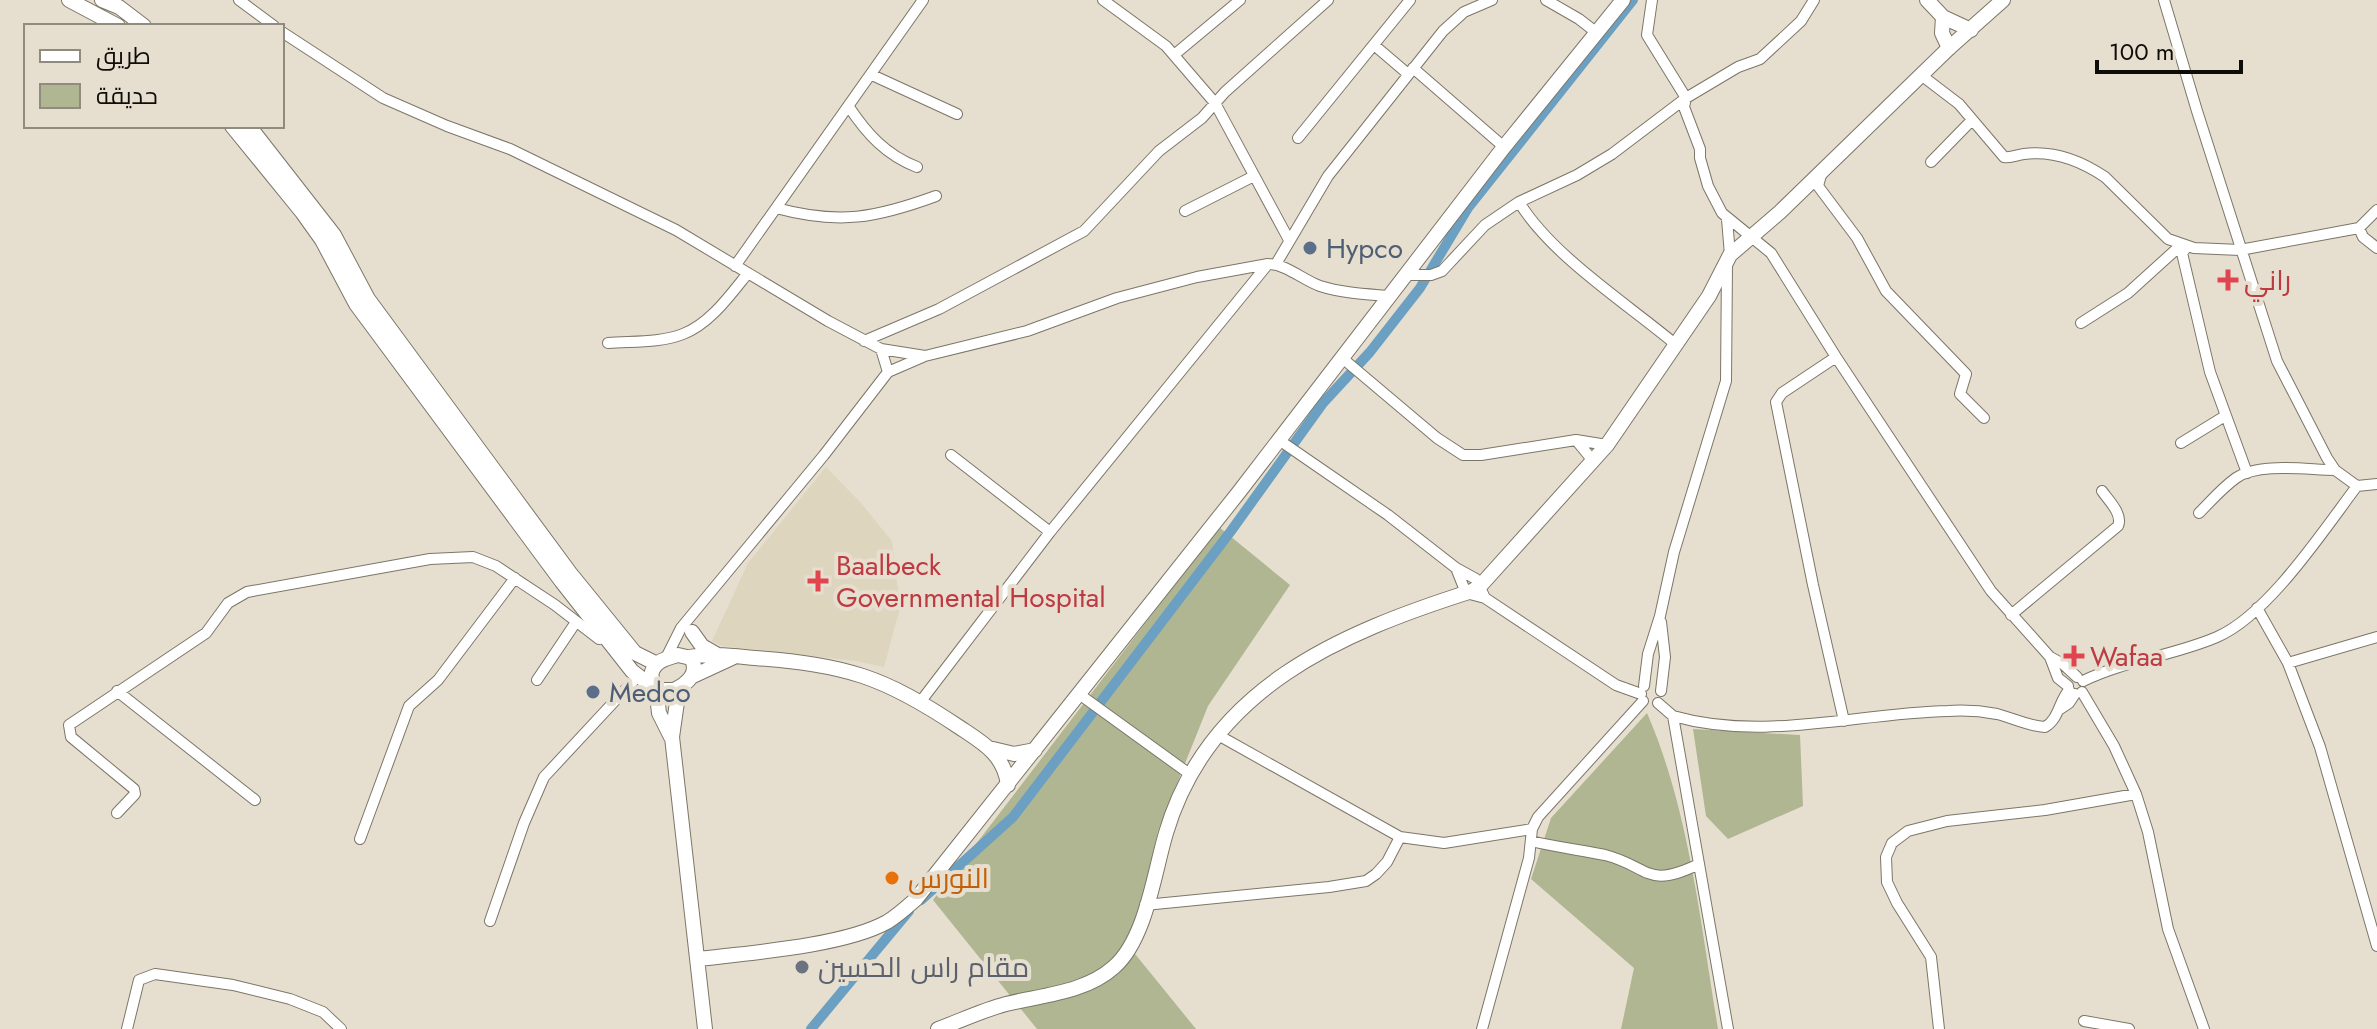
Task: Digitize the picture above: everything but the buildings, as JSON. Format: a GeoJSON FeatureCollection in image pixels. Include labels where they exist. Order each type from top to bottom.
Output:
{"type":"FeatureCollection","features":[{"type":"Feature","properties":{"kind":"street"},"geometry":{"type":"LineString","coordinates":[[69,0],[114,23],[120,3]]}},
{"type":"Feature","properties":{"kind":"street"},"geometry":{"type":"LineString","coordinates":[[102,0],[120,3],[142,24]]}},
{"type":"Feature","properties":{"kind":"street"},"geometry":{"type":"LineString","coordinates":[[239,0],[271,24]]}},
{"type":"Feature","properties":{"kind":"street"},"geometry":{"type":"LineString","coordinates":[[735,266],[923,0]]}},
{"type":"Feature","properties":{"kind":"street"},"geometry":{"type":"LineString","coordinates":[[1103,0],[1174,55],[1215,103],[1289,240]]}},
{"type":"Feature","properties":{"kind":"street"},"geometry":{"type":"LineString","coordinates":[[1174,55],[1240,0]]}},
{"type":"Feature","properties":{"kind":"street"},"geometry":{"type":"LineString","coordinates":[[864,341],[939,309],[1084,231],[1159,151],[1202,118],[1328,0]]}},
{"type":"Feature","properties":{"kind":"street"},"geometry":{"type":"LineString","coordinates":[[1298,138],[1410,0]]}},
{"type":"Feature","properties":{"kind":"street"},"geometry":{"type":"LineString","coordinates":[[921,701],[1050,532],[1272,264],[1328,176],[1410,71],[1443,31],[1464,12],[1492,0]]}},
{"type":"Feature","properties":{"kind":"street"},"geometry":{"type":"LineString","coordinates":[[1546,0],[1597,33]]}},
{"type":"Feature","properties":{"kind":"street"},"geometry":{"type":"LineString","coordinates":[[698,959],[832,940],[866,932],[888,921],[916,899],[1035,750],[1083,697],[1284,443],[1346,362],[1405,275],[1623,0]]}},
{"type":"Feature","properties":{"kind":"street"},"geometry":{"type":"LineString","coordinates":[[1652,0],[1647,35],[1686,98],[1684,107],[1700,149],[1708,186],[1727,219],[1767,248],[1776,259],[1836,357],[1977,572],[2050,657],[2058,678],[2076,687],[2114,746],[2136,794],[2148,832],[2168,929],[2204,1029]]}},
{"type":"Feature","properties":{"kind":"street"},"geometry":{"type":"LineString","coordinates":[[1405,275],[1431,275],[1442,271],[1485,225],[1519,202],[1577,175],[1612,154],[1686,98],[1738,67],[1760,59],[1801,21],[1814,0]]}},
{"type":"Feature","properties":{"kind":"street"},"geometry":{"type":"LineString","coordinates":[[1927,0],[1943,17],[1971,30]]}},
{"type":"Feature","properties":{"kind":"street"},"geometry":{"type":"LineString","coordinates":[[938,1029],[1004,1005],[1081,986],[1105,975],[1124,957],[1134,942],[1170,821],[1191,775],[1218,735],[1267,685],[1299,664],[1381,623],[1482,584],[1607,445],[1709,296],[1728,258],[2003,0]]}},
{"type":"Feature","properties":{"kind":"street"},"geometry":{"type":"LineString","coordinates":[[2164,0],[2277,361],[2317,442],[2335,470],[2357,486],[2377,484]]}},
{"type":"Feature","properties":{"kind":"street"},"geometry":{"type":"LineString","coordinates":[[1943,17],[1942,33],[1949,48]]}},
{"type":"Feature","properties":{"kind":"street"},"geometry":{"type":"LineString","coordinates":[[284,33],[383,98],[510,149],[603,193],[676,230],[864,341],[881,349],[925,356]]}},
{"type":"Feature","properties":{"kind":"street"},"geometry":{"type":"LineString","coordinates":[[1374,45],[1504,147]]}},
{"type":"Feature","properties":{"kind":"street"},"geometry":{"type":"LineString","coordinates":[[872,75],[957,114]]}},
{"type":"Feature","properties":{"kind":"street"},"geometry":{"type":"LineString","coordinates":[[1921,75],[1959,104],[2006,157],[2059,154],[2092,168],[2168,239],[2184,246],[2240,250],[2359,228],[2377,210]]}},
{"type":"Feature","properties":{"kind":"street"},"geometry":{"type":"LineString","coordinates":[[849,107],[865,130],[885,150],[917,167]]}},
{"type":"Feature","properties":{"kind":"street"},"geometry":{"type":"LineString","coordinates":[[1931,162],[1972,120]]}},
{"type":"Feature","properties":{"kind":"street"},"geometry":{"type":"LineString","coordinates":[[234,128],[322,240],[356,304],[525,522],[610,635],[637,677],[664,691],[679,688],[693,676],[734,657]]}},
{"type":"Feature","properties":{"kind":"street"},"geometry":{"type":"LineString","coordinates":[[251,128],[326,224],[368,299],[525,522]]}},
{"type":"Feature","properties":{"kind":"street"},"geometry":{"type":"LineString","coordinates":[[1823,169],[1818,186],[1857,238],[1886,291],[1966,374],[1960,394],[1984,418]]}},
{"type":"Feature","properties":{"kind":"street"},"geometry":{"type":"LineString","coordinates":[[1185,211],[1254,176]]}},
{"type":"Feature","properties":{"kind":"street"},"geometry":{"type":"LineString","coordinates":[[776,208],[807,216],[863,217],[893,212],[936,196]]}},
{"type":"Feature","properties":{"kind":"street"},"geometry":{"type":"LineString","coordinates":[[1519,202],[1529,219],[1551,242],[1675,344]]}},
{"type":"Feature","properties":{"kind":"street"},"geometry":{"type":"LineString","coordinates":[[1643,694],[1648,654],[1688,501],[1726,381],[1727,219]]}},
{"type":"Feature","properties":{"kind":"street"},"geometry":{"type":"LineString","coordinates":[[2359,228],[2363,237],[2377,248]]}},
{"type":"Feature","properties":{"kind":"street"},"geometry":{"type":"LineString","coordinates":[[2081,323],[2128,293],[2184,246]]}},
{"type":"Feature","properties":{"kind":"street"},"geometry":{"type":"LineString","coordinates":[[2184,246],[2182,253],[2207,362],[2247,473]]}},
{"type":"Feature","properties":{"kind":"street"},"geometry":{"type":"LineString","coordinates":[[672,737],[659,713],[651,672],[888,372],[925,356],[992,342],[1129,294],[1197,277],[1272,264],[1327,288],[1389,296]]}},
{"type":"Feature","properties":{"kind":"street"},"geometry":{"type":"LineString","coordinates":[[608,343],[664,339],[687,333],[725,300],[748,273]]}},
{"type":"Feature","properties":{"kind":"street"},"geometry":{"type":"LineString","coordinates":[[881,349],[888,372]]}},
{"type":"Feature","properties":{"kind":"street"},"geometry":{"type":"LineString","coordinates":[[1836,357],[1787,389],[1776,402],[1844,721]]}},
{"type":"Feature","properties":{"kind":"street"},"geometry":{"type":"LineString","coordinates":[[1346,362],[1437,438],[1463,455],[1576,440],[1607,445]]}},
{"type":"Feature","properties":{"kind":"street"},"geometry":{"type":"LineString","coordinates":[[2181,443],[2225,416]]}},
{"type":"Feature","properties":{"kind":"street"},"geometry":{"type":"LineString","coordinates":[[1576,440],[1594,462]]}},
{"type":"Feature","properties":{"kind":"street"},"geometry":{"type":"LineString","coordinates":[[1284,443],[1395,520],[1616,685],[1643,694],[1650,705],[1660,697],[1665,657],[1660,616]]}},
{"type":"Feature","properties":{"kind":"street"},"geometry":{"type":"LineString","coordinates":[[951,455],[1050,532]]}},
{"type":"Feature","properties":{"kind":"street"},"geometry":{"type":"LineString","coordinates":[[2199,513],[2229,484],[2247,473],[2276,469],[2335,470]]}},
{"type":"Feature","properties":{"kind":"street"},"geometry":{"type":"LineString","coordinates":[[1673,716],[1722,726],[1771,727],[1923,712],[1965,711],[1997,714],[2045,727],[2069,703],[2076,687],[2120,665],[2213,638],[2235,627],[2298,565],[2357,486]]}},
{"type":"Feature","properties":{"kind":"street"},"geometry":{"type":"LineString","coordinates":[[2011,615],[2118,526],[2118,514],[2102,491]]}},
{"type":"Feature","properties":{"kind":"street"},"geometry":{"type":"LineString","coordinates":[[117,813],[135,794],[134,789],[71,737],[68,729],[72,721],[206,633],[228,603],[247,592],[457,556],[486,560],[596,637],[610,635],[635,653],[661,661],[681,655],[716,654],[832,666],[878,680],[921,701],[992,749],[1004,765],[1008,785]]}},
{"type":"Feature","properties":{"kind":"street"},"geometry":{"type":"LineString","coordinates":[[1456,568],[1460,592]]}},
{"type":"Feature","properties":{"kind":"street"},"geometry":{"type":"LineString","coordinates":[[360,839],[409,706],[438,680],[515,578]]}},
{"type":"Feature","properties":{"kind":"street"},"geometry":{"type":"LineString","coordinates":[[2257,608],[2288,663],[2320,747],[2377,946]]}},
{"type":"Feature","properties":{"kind":"street"},"geometry":{"type":"LineString","coordinates":[[537,680],[576,622]]}},
{"type":"Feature","properties":{"kind":"street"},"geometry":{"type":"LineString","coordinates":[[690,626],[702,646],[716,654]]}},
{"type":"Feature","properties":{"kind":"street"},"geometry":{"type":"LineString","coordinates":[[688,657],[692,644],[690,626]]}},
{"type":"Feature","properties":{"kind":"street"},"geometry":{"type":"LineString","coordinates":[[2288,663],[2377,637]]}},
{"type":"Feature","properties":{"kind":"street"},"geometry":{"type":"LineString","coordinates":[[688,657],[695,667],[693,676]]}},
{"type":"Feature","properties":{"kind":"street"},"geometry":{"type":"LineString","coordinates":[[490,921],[524,823],[544,777],[637,677]]}},
{"type":"Feature","properties":{"kind":"street"},"geometry":{"type":"LineString","coordinates":[[1482,1029],[1529,858],[1531,835],[1546,806],[1652,684],[1673,716],[1728,1029]]}},
{"type":"Feature","properties":{"kind":"street"},"geometry":{"type":"LineString","coordinates":[[679,688],[673,712],[672,737],[705,1029]]}},
{"type":"Feature","properties":{"kind":"street"},"geometry":{"type":"LineString","coordinates":[[117,691],[255,800]]}},
{"type":"Feature","properties":{"kind":"street"},"geometry":{"type":"LineString","coordinates":[[1083,697],[1191,775]]}},
{"type":"Feature","properties":{"kind":"street"},"geometry":{"type":"LineString","coordinates":[[1218,735],[1400,837],[1444,843],[1531,835],[1614,858],[1650,875],[1675,874],[1699,864]]}},
{"type":"Feature","properties":{"kind":"street"},"geometry":{"type":"LineString","coordinates":[[992,749],[1014,754],[1035,750]]}},
{"type":"Feature","properties":{"kind":"street"},"geometry":{"type":"LineString","coordinates":[[1939,1029],[1931,957],[1887,882],[1886,857],[1892,843],[1908,831],[1947,821],[2045,810],[2136,794]]}},
{"type":"Feature","properties":{"kind":"street"},"geometry":{"type":"LineString","coordinates":[[1145,905],[1366,881],[1387,862],[1400,837]]}},
{"type":"Feature","properties":{"kind":"street"},"geometry":{"type":"LineString","coordinates":[[127,1029],[139,980],[155,974],[233,985],[290,999],[323,1012],[341,1029]]}},
{"type":"Feature","properties":{"kind":"street"},"geometry":{"type":"LineString","coordinates":[[2084,1021],[2129,1029]]}},
{"type":"Feature","properties":{"kind":"shaded area","name":"Baalbeck Governmental Hospital"},"geometry":{"type":"Polygon","coordinates":[[[826,467],[892,541],[900,608],[884,667],[722,646],[712,641],[748,563],[826,467]]]}},
{"type":"Feature","properties":{"kind":"green space"},"geometry":{"type":"Polygon","coordinates":[[[1219,527],[1290,585],[1208,706],[1158,831],[1131,949],[1196,1029],[1037,1029],[933,900],[1219,527]]]}},
{"type":"Feature","properties":{"kind":"green space"},"geometry":{"type":"Polygon","coordinates":[[[1647,713],[1673,788],[1692,868],[1718,1029],[1621,1029],[1634,968],[1531,879],[1551,818],[1647,713]]]}},
{"type":"Feature","properties":{"kind":"green space"},"geometry":{"type":"Polygon","coordinates":[[[1693,729],[1800,735],[1803,806],[1728,839],[1706,816],[1693,729]]]}},
{"type":"Feature","properties":{"kind":"waterway"},"geometry":{"type":"LineString","coordinates":[[921,900],[1013,817],[1231,531],[1323,403],[1370,352],[1420,288],[1468,208],[1633,0]]}},
{"type":"Feature","properties":{"kind":"waterway"},"geometry":{"type":"LineString","coordinates":[[811,1029],[909,911]]}},
{"type":"Feature","properties":{"kind":"place","name":"Hypco"},"geometry":{"type":"Point","coordinates":[1310,248]}},
{"type":"Feature","properties":{"kind":"place","name":"راني"},"geometry":{"type":"Point","coordinates":[2228,280]}},
{"type":"Feature","properties":{"kind":"place","name":"Baalbeck Governmental Hospital"},"geometry":{"type":"Point","coordinates":[818,581]}},
{"type":"Feature","properties":{"kind":"place","name":"Wafaa"},"geometry":{"type":"Point","coordinates":[2074,656]}},
{"type":"Feature","properties":{"kind":"place","name":"Medco"},"geometry":{"type":"Point","coordinates":[593,692]}},
{"type":"Feature","properties":{"kind":"place","name":"النورس"},"geometry":{"type":"Point","coordinates":[892,878]}},
{"type":"Feature","properties":{"kind":"place","name":"مقام راس الحسين"},"geometry":{"type":"Point","coordinates":[802,967]}}]}
